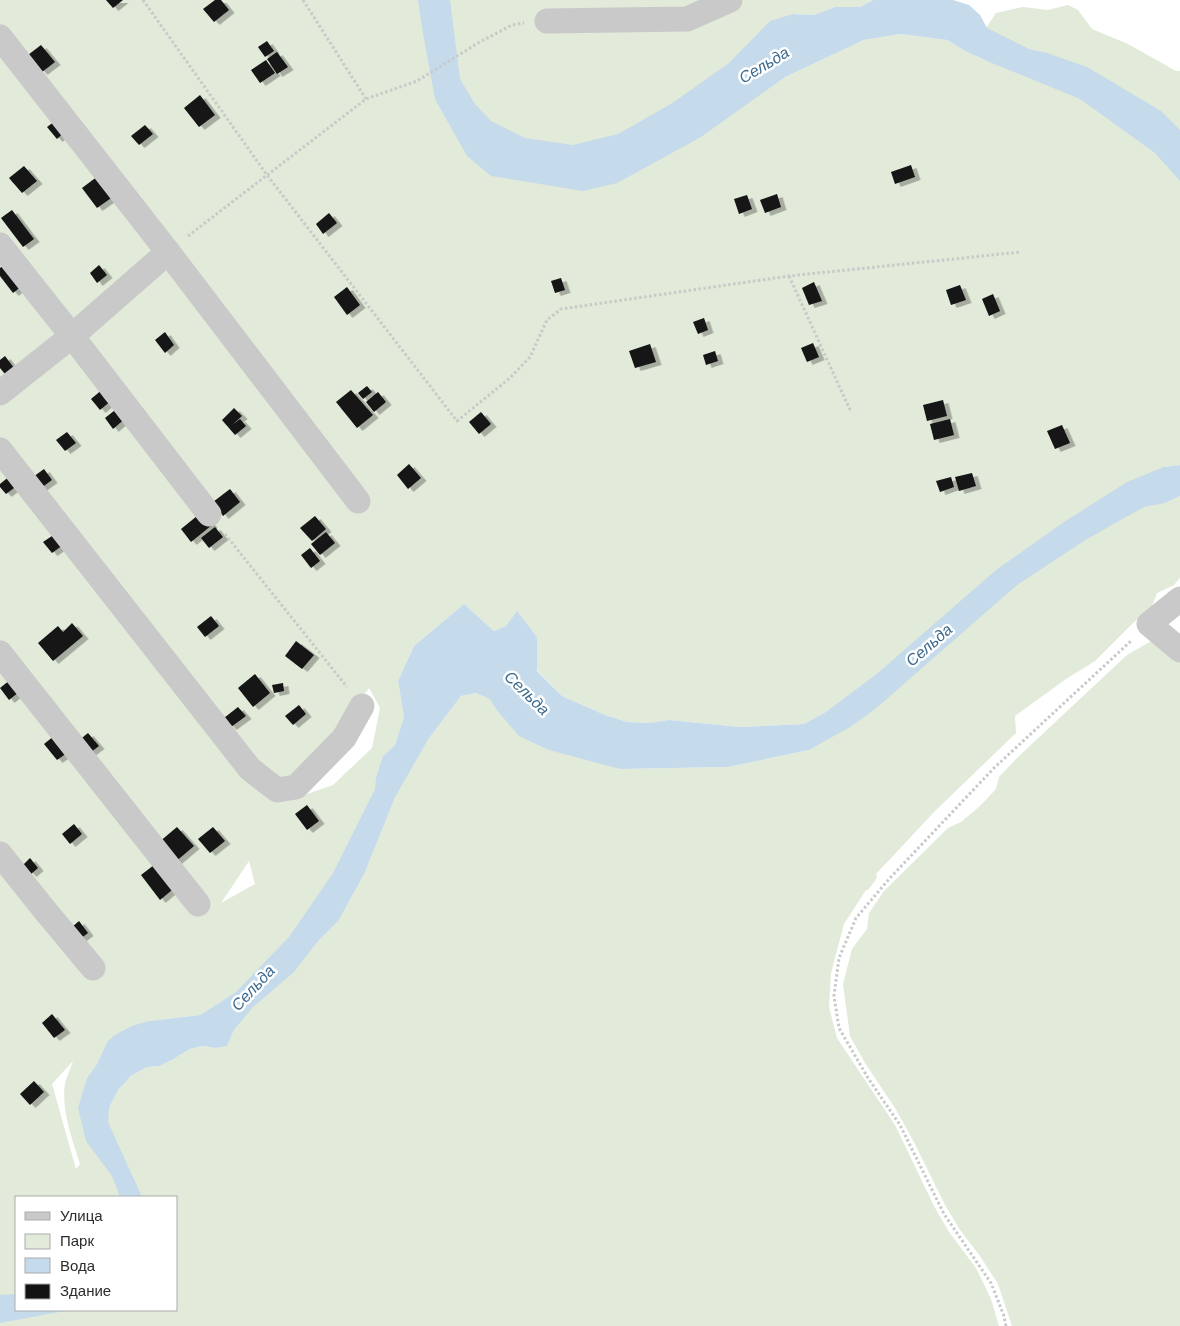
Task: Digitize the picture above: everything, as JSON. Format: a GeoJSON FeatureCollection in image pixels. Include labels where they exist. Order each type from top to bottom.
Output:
{"type":"FeatureCollection","features":[{"type":"Feature","properties":{"kind":"lane"},"geometry":{"type":"LineString","coordinates":[[547,21],[687,18],[730,0]]}},
{"type":"Feature","properties":{"kind":"lane"},"geometry":{"type":"LineString","coordinates":[[0,37],[168,252],[358,501]]}},
{"type":"Feature","properties":{"kind":"lane"},"geometry":{"type":"LineString","coordinates":[[0,245],[209,514]]}},
{"type":"Feature","properties":{"kind":"lane"},"geometry":{"type":"LineString","coordinates":[[0,393],[72,336],[168,252]]}},
{"type":"Feature","properties":{"kind":"lane"},"geometry":{"type":"LineString","coordinates":[[0,450],[250,769],[277,790],[296,788],[344,738],[362,706]]}},
{"type":"Feature","properties":{"kind":"lane"},"geometry":{"type":"LineString","coordinates":[[1180,599],[1149,624],[1180,650]]}},
{"type":"Feature","properties":{"kind":"lane"},"geometry":{"type":"LineString","coordinates":[[0,653],[198,904]]}},
{"type":"Feature","properties":{"kind":"lane"},"geometry":{"type":"LineString","coordinates":[[0,854],[93,968]]}},
{"type":"Feature","properties":{"kind":"path"},"geometry":{"type":"LineString","coordinates":[[143,0],[268,175],[457,421],[510,378],[530,358],[547,320],[561,309],[789,276],[1021,252]]}},
{"type":"Feature","properties":{"kind":"path"},"geometry":{"type":"LineString","coordinates":[[303,0],[366,99]]}},
{"type":"Feature","properties":{"kind":"path"},"geometry":{"type":"LineString","coordinates":[[168,252],[366,99],[418,81],[478,42],[512,25],[547,21]]}},
{"type":"Feature","properties":{"kind":"path"},"geometry":{"type":"LineString","coordinates":[[789,276],[851,412]]}},
{"type":"Feature","properties":{"kind":"path"},"geometry":{"type":"LineString","coordinates":[[209,514],[362,706]]}},
{"type":"Feature","properties":{"kind":"path"},"geometry":{"type":"LineString","coordinates":[[1006,1326],[991,1283],[944,1214],[900,1125],[868,1078],[839,1028],[834,996],[840,958],[856,918],[889,879],[994,768],[1149,624]]}},
{"type":"Feature","properties":{"kind":"green space"},"geometry":{"type":"Polygon","coordinates":[[[0,0],[873,0],[860,7],[835,7],[814,15],[793,14],[785,77],[864,40],[900,34],[947,40],[987,61],[986,28],[996,13],[1023,7],[1048,10],[1068,5],[1078,10],[1092,29],[1128,44],[1176,71],[1180,71],[1180,465],[1164,467],[1165,503],[1180,496],[1180,578],[1174,585],[1157,593],[1151,609],[1134,622],[1095,661],[1066,679],[1015,716],[1016,733],[935,811],[876,874],[875,881],[866,890],[844,924],[831,973],[829,1007],[837,1038],[895,1125],[934,1206],[949,1232],[976,1268],[991,1299],[999,1326],[0,1326],[0,0]],[[464,604],[414,646],[398,681],[404,717],[395,745],[383,756],[427,741],[461,696],[476,693],[491,699],[495,708],[520,736],[620,769],[728,767],[809,750],[826,712],[804,724],[740,727],[669,720],[650,723],[627,722],[605,715],[562,696],[537,670],[537,637],[517,612],[506,626],[494,631],[464,604]],[[369,688],[293,799],[333,785],[372,748],[380,708],[369,688]],[[249,861],[221,903],[255,884],[249,861]],[[236,992],[200,1015],[149,1021],[107,1042],[97,1064],[87,1078],[109,1108],[118,1090],[131,1076],[147,1067],[159,1066],[190,1049],[202,1046],[216,1048],[227,1046],[234,1030],[253,1006],[236,992]],[[73,1061],[52,1084],[76,1169],[80,1164],[68,1124],[64,1093],[65,1083],[73,1061]]]}},
{"type":"Feature","properties":{"kind":"green space"},"geometry":{"type":"Polygon","coordinates":[[[1151,641],[1180,656],[1180,1326],[1012,1326],[998,1284],[960,1230],[895,1108],[865,1063],[850,1036],[843,984],[852,949],[867,929],[869,913],[884,891],[948,828],[961,822],[980,806],[996,789],[999,777],[1018,757],[1127,655],[1151,641]]]}},
{"type":"Feature","properties":{"kind":"water","name":"Сельда"},"geometry":{"type":"Polygon","coordinates":[[[418,0],[450,0],[460,79],[475,104],[491,121],[525,138],[573,145],[618,134],[671,104],[729,63],[770,21],[793,14],[814,15],[835,7],[860,7],[873,0],[953,0],[969,5],[980,15],[987,28],[1029,49],[1047,53],[1087,67],[1161,111],[1180,130],[1180,181],[1155,153],[1080,99],[987,61],[947,40],[900,34],[864,40],[785,77],[701,137],[617,183],[583,191],[491,176],[467,156],[435,99],[418,0]]]}},
{"type":"Feature","properties":{"kind":"water","name":"Сельда"},"geometry":{"type":"Polygon","coordinates":[[[1180,465],[1180,496],[1165,503],[1144,507],[1087,539],[1017,585],[874,710],[850,727],[809,750],[728,767],[620,769],[549,750],[519,736],[495,708],[490,699],[476,693],[461,696],[427,741],[395,797],[364,874],[338,921],[318,941],[294,972],[253,1007],[234,1030],[227,1046],[216,1048],[202,1046],[190,1049],[159,1066],[147,1067],[131,1076],[118,1090],[109,1108],[108,1122],[142,1196],[120,1196],[112,1176],[86,1141],[78,1108],[87,1078],[97,1064],[107,1042],[115,1035],[132,1026],[149,1021],[200,1015],[236,992],[289,937],[333,873],[375,789],[376,778],[383,756],[395,745],[404,717],[398,681],[414,646],[464,604],[494,631],[506,626],[517,611],[537,637],[537,671],[562,696],[605,715],[627,722],[650,723],[669,720],[740,727],[804,724],[826,712],[878,673],[996,570],[1064,522],[1127,482],[1164,467],[1180,465]]]}},
{"type":"Feature","properties":{"kind":"water"},"geometry":{"type":"Polygon","coordinates":[[[15,1294],[15,1311],[65,1311],[0,1323],[0,1295],[15,1294]]]}},
{"type":"Feature","properties":{"kind":"building"},"geometry":{"type":"Polygon","coordinates":[[[106,0],[123,0],[113,8],[106,0]]]}},
{"type":"Feature","properties":{"kind":"building"},"geometry":{"type":"Polygon","coordinates":[[[215,0],[221,0],[229,10],[214,22],[203,9],[215,0]]]}},
{"type":"Feature","properties":{"kind":"building"},"geometry":{"type":"Polygon","coordinates":[[[267,41],[274,51],[265,57],[258,47],[267,41]]]}},
{"type":"Feature","properties":{"kind":"building"},"geometry":{"type":"Polygon","coordinates":[[[41,45],[55,62],[42,72],[28,55],[41,45]]]}},
{"type":"Feature","properties":{"kind":"building"},"geometry":{"type":"Polygon","coordinates":[[[277,52],[288,67],[277,74],[267,59],[277,52]]]}},
{"type":"Feature","properties":{"kind":"building"},"geometry":{"type":"Polygon","coordinates":[[[266,60],[275,73],[260,83],[251,70],[266,60]]]}},
{"type":"Feature","properties":{"kind":"building"},"geometry":{"type":"Polygon","coordinates":[[[200,95],[215,115],[199,127],[184,108],[200,95]]]}},
{"type":"Feature","properties":{"kind":"building"},"geometry":{"type":"Polygon","coordinates":[[[59,118],[68,129],[57,139],[47,127],[59,118]]]}},
{"type":"Feature","properties":{"kind":"building"},"geometry":{"type":"Polygon","coordinates":[[[145,125],[153,134],[139,145],[131,136],[145,125]]]}},
{"type":"Feature","properties":{"kind":"building"},"geometry":{"type":"Polygon","coordinates":[[[911,165],[915,177],[895,184],[891,172],[911,165]]]}},
{"type":"Feature","properties":{"kind":"building"},"geometry":{"type":"Polygon","coordinates":[[[24,166],[37,181],[22,193],[9,178],[24,166]]]}},
{"type":"Feature","properties":{"kind":"building"},"geometry":{"type":"Polygon","coordinates":[[[98,176],[114,196],[97,208],[82,188],[98,176]]]}},
{"type":"Feature","properties":{"kind":"building"},"geometry":{"type":"Polygon","coordinates":[[[777,194],[781,207],[765,213],[760,200],[777,194]]]}},
{"type":"Feature","properties":{"kind":"building"},"geometry":{"type":"Polygon","coordinates":[[[747,195],[752,209],[739,214],[734,199],[747,195]]]}},
{"type":"Feature","properties":{"kind":"building"},"geometry":{"type":"Polygon","coordinates":[[[12,210],[34,239],[23,247],[1,218],[12,210]]]}},
{"type":"Feature","properties":{"kind":"building"},"geometry":{"type":"Polygon","coordinates":[[[329,213],[337,223],[323,234],[316,224],[329,213]]]}},
{"type":"Feature","properties":{"kind":"building"},"geometry":{"type":"Polygon","coordinates":[[[10,260],[27,282],[13,293],[0,276],[0,268],[10,260]]]}},
{"type":"Feature","properties":{"kind":"building"},"geometry":{"type":"Polygon","coordinates":[[[99,265],[107,275],[97,283],[90,273],[99,265]]]}},
{"type":"Feature","properties":{"kind":"building"},"geometry":{"type":"Polygon","coordinates":[[[561,278],[565,290],[555,293],[551,281],[561,278]]]}},
{"type":"Feature","properties":{"kind":"building"},"geometry":{"type":"Polygon","coordinates":[[[814,282],[822,301],[809,305],[802,288],[814,282]]]}},
{"type":"Feature","properties":{"kind":"building"},"geometry":{"type":"Polygon","coordinates":[[[960,285],[966,300],[951,305],[946,290],[960,285]]]}},
{"type":"Feature","properties":{"kind":"building"},"geometry":{"type":"Polygon","coordinates":[[[347,287],[360,305],[347,315],[334,297],[347,287]]]}},
{"type":"Feature","properties":{"kind":"building"},"geometry":{"type":"Polygon","coordinates":[[[993,294],[1000,311],[989,316],[982,299],[993,294]]]}},
{"type":"Feature","properties":{"kind":"building"},"geometry":{"type":"Polygon","coordinates":[[[704,318],[708,330],[698,334],[693,322],[704,318]]]}},
{"type":"Feature","properties":{"kind":"building"},"geometry":{"type":"Polygon","coordinates":[[[165,332],[174,345],[165,353],[155,340],[165,332]]]}},
{"type":"Feature","properties":{"kind":"building"},"geometry":{"type":"Polygon","coordinates":[[[813,343],[819,357],[807,362],[801,348],[813,343]]]}},
{"type":"Feature","properties":{"kind":"building"},"geometry":{"type":"Polygon","coordinates":[[[650,344],[656,362],[635,368],[629,351],[650,344]]]}},
{"type":"Feature","properties":{"kind":"building"},"geometry":{"type":"Polygon","coordinates":[[[715,351],[718,361],[706,365],[703,355],[715,351]]]}},
{"type":"Feature","properties":{"kind":"building"},"geometry":{"type":"Polygon","coordinates":[[[5,356],[14,368],[5,374],[0,368],[0,360],[5,356]]]}},
{"type":"Feature","properties":{"kind":"building"},"geometry":{"type":"Polygon","coordinates":[[[367,386],[372,392],[363,399],[358,393],[367,386]]]}},
{"type":"Feature","properties":{"kind":"building"},"geometry":{"type":"Polygon","coordinates":[[[103,389],[112,400],[100,410],[91,399],[103,389]]]}},
{"type":"Feature","properties":{"kind":"building"},"geometry":{"type":"Polygon","coordinates":[[[351,390],[373,415],[357,428],[336,402],[351,390]]]}},
{"type":"Feature","properties":{"kind":"building"},"geometry":{"type":"Polygon","coordinates":[[[378,392],[386,402],[374,412],[366,402],[378,392]]]}},
{"type":"Feature","properties":{"kind":"building"},"geometry":{"type":"Polygon","coordinates":[[[943,400],[947,416],[927,421],[923,405],[943,400]]]}},
{"type":"Feature","properties":{"kind":"building"},"geometry":{"type":"Polygon","coordinates":[[[119,407],[127,417],[113,429],[105,418],[119,407]]]}},
{"type":"Feature","properties":{"kind":"building"},"geometry":{"type":"Polygon","coordinates":[[[234,408],[242,416],[232,425],[240,419],[246,426],[235,435],[222,420],[234,408]]]}},
{"type":"Feature","properties":{"kind":"building"},"geometry":{"type":"Polygon","coordinates":[[[481,412],[491,424],[479,434],[469,422],[481,412]]]}},
{"type":"Feature","properties":{"kind":"building"},"geometry":{"type":"Polygon","coordinates":[[[950,419],[954,435],[934,440],[930,424],[950,419]]]}},
{"type":"Feature","properties":{"kind":"building"},"geometry":{"type":"Polygon","coordinates":[[[1062,425],[1070,443],[1055,449],[1047,431],[1062,425]]]}},
{"type":"Feature","properties":{"kind":"building"},"geometry":{"type":"Polygon","coordinates":[[[67,432],[76,443],[65,451],[56,440],[67,432]]]}},
{"type":"Feature","properties":{"kind":"building"},"geometry":{"type":"Polygon","coordinates":[[[409,464],[421,478],[408,489],[397,475],[409,464]]]}},
{"type":"Feature","properties":{"kind":"building"},"geometry":{"type":"Polygon","coordinates":[[[44,469],[52,480],[41,488],[33,477],[44,469]]]}},
{"type":"Feature","properties":{"kind":"building"},"geometry":{"type":"Polygon","coordinates":[[[972,473],[976,486],[959,491],[955,477],[972,473]]]}},
{"type":"Feature","properties":{"kind":"building"},"geometry":{"type":"Polygon","coordinates":[[[11,475],[18,485],[6,494],[0,487],[0,484],[11,475]]]}},
{"type":"Feature","properties":{"kind":"building"},"geometry":{"type":"Polygon","coordinates":[[[951,477],[954,487],[940,492],[936,481],[951,477]]]}},
{"type":"Feature","properties":{"kind":"building"},"geometry":{"type":"Polygon","coordinates":[[[230,489],[240,502],[223,516],[213,502],[230,489]]]}},
{"type":"Feature","properties":{"kind":"building"},"geometry":{"type":"Polygon","coordinates":[[[202,512],[212,525],[191,542],[181,529],[202,512]]]}},
{"type":"Feature","properties":{"kind":"building"},"geometry":{"type":"Polygon","coordinates":[[[315,516],[326,529],[312,541],[300,528],[315,516]]]}},
{"type":"Feature","properties":{"kind":"building"},"geometry":{"type":"Polygon","coordinates":[[[215,527],[223,537],[209,548],[201,538],[215,527]]]}},
{"type":"Feature","properties":{"kind":"building"},"geometry":{"type":"Polygon","coordinates":[[[326,532],[335,543],[320,555],[311,544],[326,532]]]}},
{"type":"Feature","properties":{"kind":"building"},"geometry":{"type":"Polygon","coordinates":[[[55,534],[63,545],[52,553],[43,542],[55,534]]]}},
{"type":"Feature","properties":{"kind":"building"},"geometry":{"type":"Polygon","coordinates":[[[310,548],[320,561],[311,568],[301,555],[310,548]]]}},
{"type":"Feature","properties":{"kind":"building"},"geometry":{"type":"Polygon","coordinates":[[[211,616],[219,626],[205,637],[197,627],[211,616]]]}},
{"type":"Feature","properties":{"kind":"building"},"geometry":{"type":"Polygon","coordinates":[[[72,623],[83,636],[53,661],[38,643],[58,626],[63,632],[72,623]]]}},
{"type":"Feature","properties":{"kind":"building"},"geometry":{"type":"Polygon","coordinates":[[[296,641],[314,655],[302,669],[285,656],[296,641]]]}},
{"type":"Feature","properties":{"kind":"building"},"geometry":{"type":"Polygon","coordinates":[[[255,674],[270,693],[253,707],[238,688],[255,674]]]}},
{"type":"Feature","properties":{"kind":"building"},"geometry":{"type":"Polygon","coordinates":[[[10,680],[19,692],[9,700],[0,688],[10,680]]]}},
{"type":"Feature","properties":{"kind":"building"},"geometry":{"type":"Polygon","coordinates":[[[283,683],[284,691],[274,693],[272,685],[283,683]]]}},
{"type":"Feature","properties":{"kind":"building"},"geometry":{"type":"Polygon","coordinates":[[[299,705],[306,714],[293,725],[285,716],[299,705]]]}},
{"type":"Feature","properties":{"kind":"building"},"geometry":{"type":"Polygon","coordinates":[[[238,707],[246,716],[231,727],[224,718],[238,707]]]}},
{"type":"Feature","properties":{"kind":"building"},"geometry":{"type":"Polygon","coordinates":[[[88,733],[99,746],[87,755],[77,742],[88,733]]]}},
{"type":"Feature","properties":{"kind":"building"},"geometry":{"type":"Polygon","coordinates":[[[54,736],[67,753],[57,760],[44,744],[54,736]]]}},
{"type":"Feature","properties":{"kind":"building"},"geometry":{"type":"Polygon","coordinates":[[[307,805],[319,821],[307,830],[295,814],[307,805]]]}},
{"type":"Feature","properties":{"kind":"building"},"geometry":{"type":"Polygon","coordinates":[[[74,824],[82,834],[70,844],[62,834],[74,824]]]}},
{"type":"Feature","properties":{"kind":"building"},"geometry":{"type":"Polygon","coordinates":[[[177,827],[194,846],[174,863],[158,843],[177,827]]]}},
{"type":"Feature","properties":{"kind":"building"},"geometry":{"type":"Polygon","coordinates":[[[213,827],[225,841],[210,853],[198,839],[213,827]]]}},
{"type":"Feature","properties":{"kind":"building"},"geometry":{"type":"Polygon","coordinates":[[[30,858],[38,868],[31,874],[23,865],[30,858]]]}},
{"type":"Feature","properties":{"kind":"building"},"geometry":{"type":"Polygon","coordinates":[[[154,865],[172,890],[160,900],[141,875],[154,865]]]}},
{"type":"Feature","properties":{"kind":"building"},"geometry":{"type":"Polygon","coordinates":[[[79,921],[88,933],[80,939],[71,928],[79,921]]]}},
{"type":"Feature","properties":{"kind":"building"},"geometry":{"type":"Polygon","coordinates":[[[52,1014],[65,1030],[54,1038],[42,1023],[52,1014]]]}},
{"type":"Feature","properties":{"kind":"building"},"geometry":{"type":"Polygon","coordinates":[[[34,1081],[44,1092],[30,1105],[20,1094],[34,1081]]]}}]}
